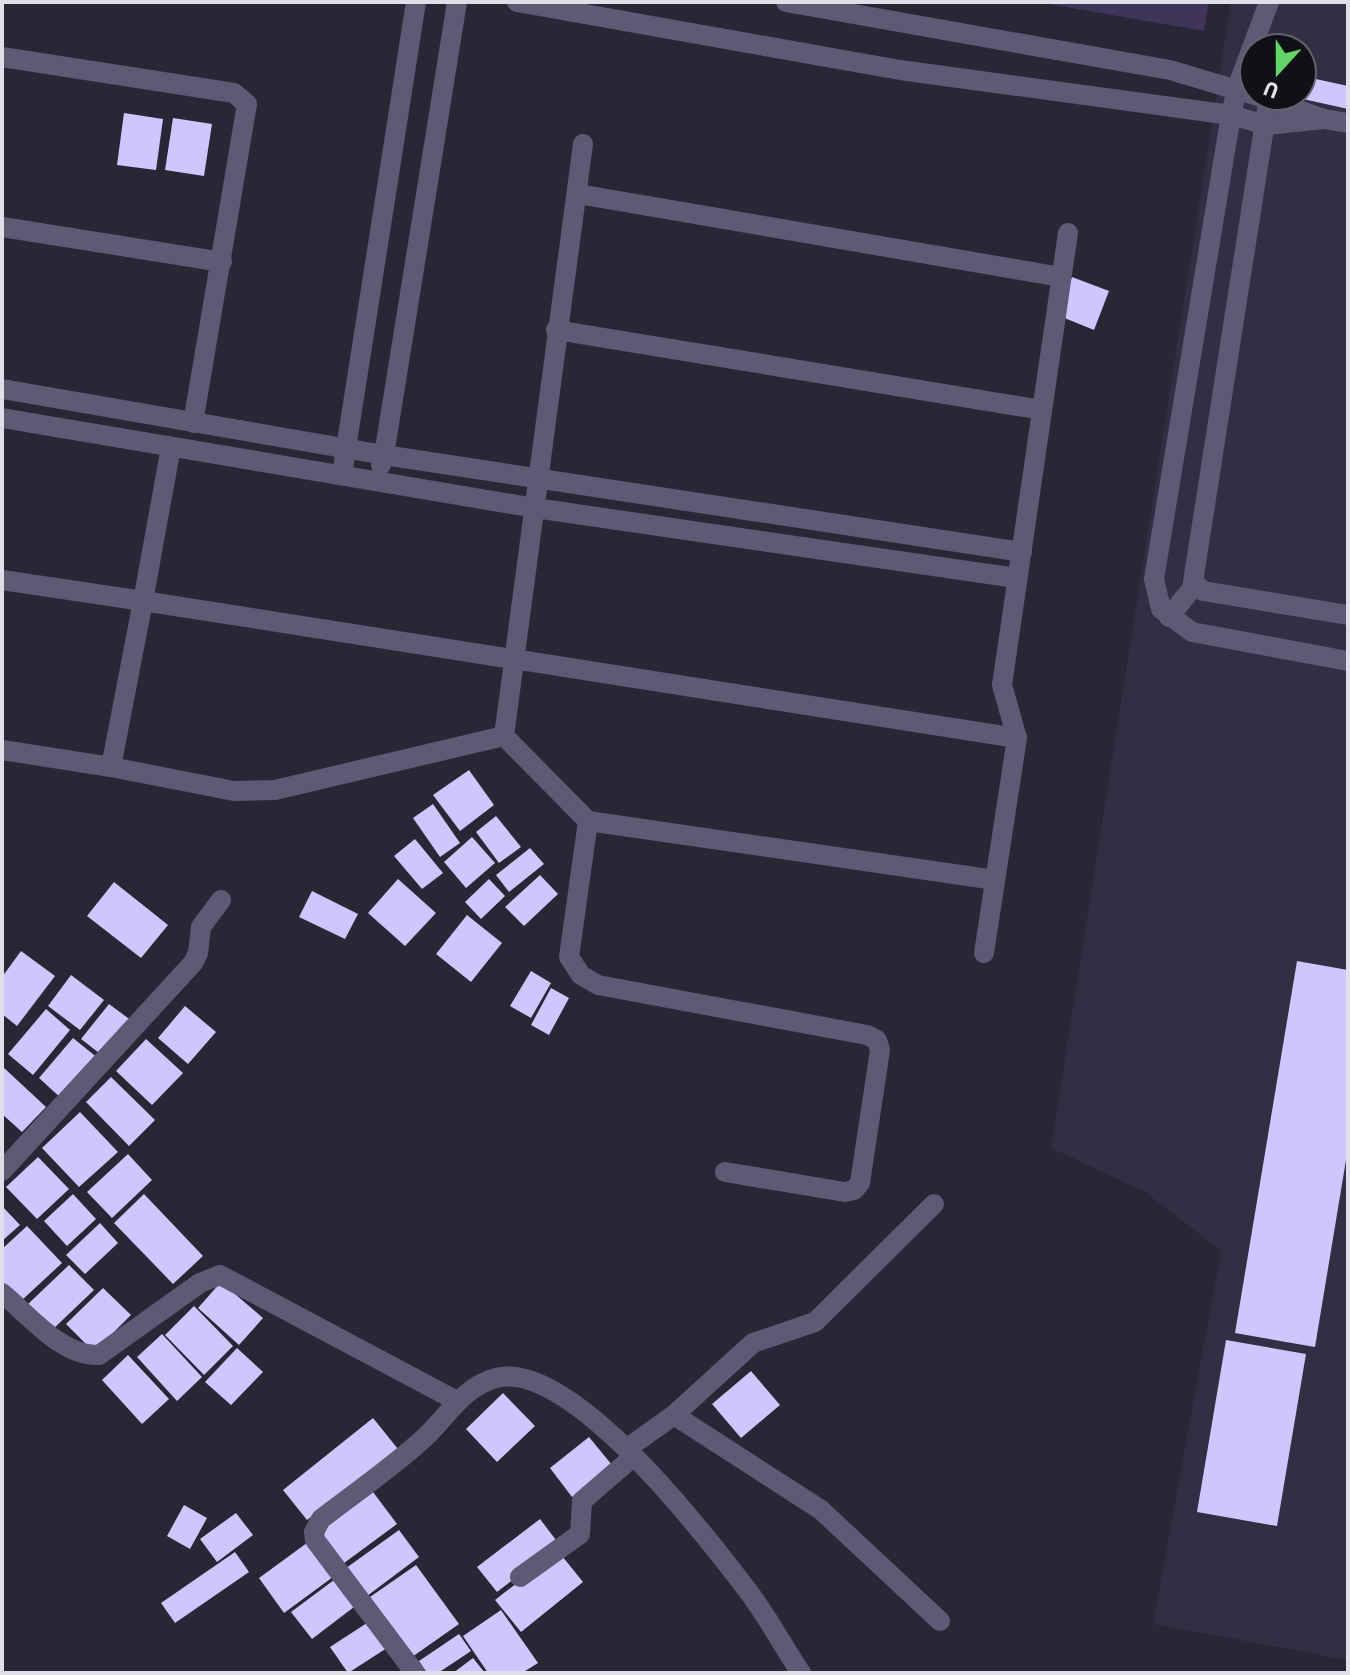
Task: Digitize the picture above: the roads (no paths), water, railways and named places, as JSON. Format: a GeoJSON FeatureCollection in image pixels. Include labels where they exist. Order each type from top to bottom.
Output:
{"type":"FeatureCollection","features":[{"type":"Feature","properties":{"kind":"street"},"geometry":{"type":"LineString","coordinates":[[342,474],[416,2]]}},
{"type":"Feature","properties":{"kind":"street"},"geometry":{"type":"LineString","coordinates":[[378,481],[457,2]]}},
{"type":"Feature","properties":{"kind":"street"},"geometry":{"type":"LineString","coordinates":[[517,2],[900,70],[1231,115],[1266,125],[1324,119]]}},
{"type":"Feature","properties":{"kind":"street"},"geometry":{"type":"LineString","coordinates":[[786,2],[1170,70],[1238,90]]}},
{"type":"Feature","properties":{"kind":"street"},"geometry":{"type":"LineString","coordinates":[[1264,32],[1266,12]]}},
{"type":"Feature","properties":{"kind":"street"},"geometry":{"type":"LineString","coordinates":[[1265,32],[1266,12]]}},
{"type":"Feature","properties":{"kind":"street"},"geometry":{"type":"LineString","coordinates":[[2,57],[234,93],[242,97],[247,110],[193,423]]}},
{"type":"Feature","properties":{"kind":"street"},"geometry":{"type":"LineString","coordinates":[[1238,110],[1231,115],[1154,579],[1161,609],[1192,632],[1348,661]]}},
{"type":"Feature","properties":{"kind":"street"},"geometry":{"type":"LineString","coordinates":[[1169,617],[1194,586],[1266,125],[1262,112]]}},
{"type":"Feature","properties":{"kind":"street"},"geometry":{"type":"LineString","coordinates":[[1304,112],[1348,123]]}},
{"type":"Feature","properties":{"kind":"street"},"geometry":{"type":"LineString","coordinates":[[504,736],[583,144]]}},
{"type":"Feature","properties":{"kind":"street"},"geometry":{"type":"LineString","coordinates":[[578,194],[1061,277]]}},
{"type":"Feature","properties":{"kind":"street"},"geometry":{"type":"LineString","coordinates":[[2,227],[222,262]]}},
{"type":"Feature","properties":{"kind":"street"},"geometry":{"type":"LineString","coordinates":[[984,953],[1017,738],[1002,685],[1068,233]]}},
{"type":"Feature","properties":{"kind":"street"},"geometry":{"type":"LineString","coordinates":[[556,330],[1042,410]]}},
{"type":"Feature","properties":{"kind":"street"},"geometry":{"type":"LineString","coordinates":[[2,389],[346,450],[1022,552]]}},
{"type":"Feature","properties":{"kind":"street"},"geometry":{"type":"LineString","coordinates":[[2,418],[535,508],[1016,578]]}},
{"type":"Feature","properties":{"kind":"street"},"geometry":{"type":"LineString","coordinates":[[111,767],[171,447]]}},
{"type":"Feature","properties":{"kind":"street"},"geometry":{"type":"LineString","coordinates":[[2,580],[1017,738]]}},
{"type":"Feature","properties":{"kind":"street"},"geometry":{"type":"LineString","coordinates":[[1194,586],[1203,591],[1348,615]]}},
{"type":"Feature","properties":{"kind":"street"},"geometry":{"type":"LineString","coordinates":[[2,750],[234,791],[275,790],[504,736]]}},
{"type":"Feature","properties":{"kind":"street"},"geometry":{"type":"LineString","coordinates":[[504,736],[588,821],[995,880]]}},
{"type":"Feature","properties":{"kind":"street"},"geometry":{"type":"LineString","coordinates":[[588,821],[569,957],[581,975],[598,985],[867,1035],[877,1040],[880,1050],[860,1183],[854,1190],[845,1192],[725,1172]]}},
{"type":"Feature","properties":{"kind":"street"},"geometry":{"type":"LineString","coordinates":[[2,1171],[193,963],[198,953],[201,927],[221,900]]}},
{"type":"Feature","properties":{"kind":"street"},"geometry":{"type":"LineString","coordinates":[[520,1577],[580,1534],[582,1501],[631,1452],[753,1343],[815,1322],[934,1204]]}},
{"type":"Feature","properties":{"kind":"street"},"geometry":{"type":"LineString","coordinates":[[2,1293],[69,1349],[99,1355],[200,1283],[220,1275],[457,1401]]}},
{"type":"Feature","properties":{"kind":"street"},"geometry":{"type":"LineString","coordinates":[[415,1673],[315,1540],[314,1532],[321,1519],[422,1440],[457,1401],[498,1377],[536,1382],[575,1403],[631,1452],[750,1593],[801,1673]]}},
{"type":"Feature","properties":{"kind":"street"},"geometry":{"type":"LineString","coordinates":[[674,1415],[821,1510],[940,1621]]}}]}
